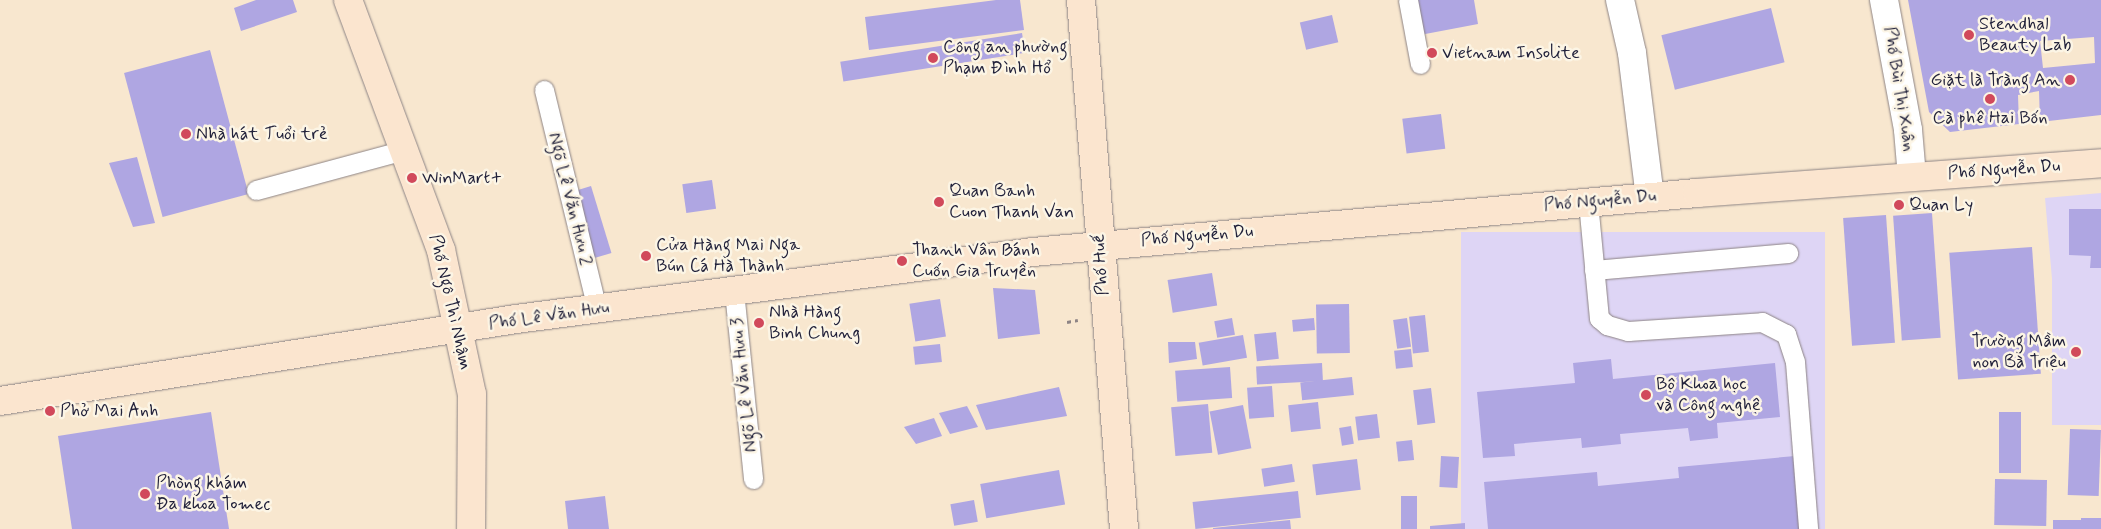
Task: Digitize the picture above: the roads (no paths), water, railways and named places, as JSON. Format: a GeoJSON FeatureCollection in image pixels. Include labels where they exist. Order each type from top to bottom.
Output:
{"type":"FeatureCollection","features":[{"type":"Feature","properties":{"kind":"street","name":"Phố Ngô Thì Nhậm"},"geometry":{"type":"LineString","coordinates":[[348,0],[441,250],[472,394],[471,529]]}},
{"type":"Feature","properties":{"kind":"street","name":"Phố Huế"},"geometry":{"type":"LineString","coordinates":[[1082,0],[1100,246],[1124,529]]}},
{"type":"Feature","properties":{"kind":"street"},"geometry":{"type":"LineString","coordinates":[[1620,0],[1632,53],[1650,197]]}},
{"type":"Feature","properties":{"kind":"street","name":"Phố Bùi Thị Xuân"},"geometry":{"type":"LineString","coordinates":[[1884,0],[1908,130],[1912,177]]}},
{"type":"Feature","properties":{"kind":"street","name":"Phố Nguyễn Du"},"geometry":{"type":"LineString","coordinates":[[1100,246],[1588,202],[2101,163]]}},
{"type":"Feature","properties":{"kind":"street","name":"Phố Lê Văn Hưu"},"geometry":{"type":"LineString","coordinates":[[0,401],[597,309],[1100,246]]}},
{"type":"Feature","properties":{"kind":"lane"},"geometry":{"type":"LineString","coordinates":[[1408,0],[1420,64]]}},
{"type":"Feature","properties":{"kind":"lane","name":"Ngõ Lê Văn Hưu 2"},"geometry":{"type":"LineString","coordinates":[[544,90],[597,309]]}},
{"type":"Feature","properties":{"kind":"lane"},"geometry":{"type":"LineString","coordinates":[[256,190],[404,150]]}},
{"type":"Feature","properties":{"kind":"lane"},"geometry":{"type":"LineString","coordinates":[[1588,202],[1599,318],[1607,325],[1628,331],[1762,322],[1786,334],[1794,362],[1808,529]]}},
{"type":"Feature","properties":{"kind":"lane"},"geometry":{"type":"LineString","coordinates":[[1594,270],[1788,253]]}},
{"type":"Feature","properties":{"kind":"lane","name":"Ngõ Lê Văn Hưu 3"},"geometry":{"type":"LineString","coordinates":[[734,291],[753,479]]}},
{"type":"Feature","properties":{"kind":"place","name":"Stendhal Beauty Lab"},"geometry":{"type":"Point","coordinates":[1969,35]}},
{"type":"Feature","properties":{"kind":"place","name":"Vietnam Insolite"},"geometry":{"type":"Point","coordinates":[1432,53]}},
{"type":"Feature","properties":{"kind":"place","name":"Công an phường Phạm Đình Hổ"},"geometry":{"type":"Point","coordinates":[933,58]}},
{"type":"Feature","properties":{"kind":"place","name":"Giặt là Tràng An"},"geometry":{"type":"Point","coordinates":[2070,80]}},
{"type":"Feature","properties":{"kind":"place","name":"Cà phê Hai Bốn"},"geometry":{"type":"Point","coordinates":[1990,99]}},
{"type":"Feature","properties":{"kind":"place","name":"Nhà hát Tuổi trẻ"},"geometry":{"type":"Point","coordinates":[186,134]}},
{"type":"Feature","properties":{"kind":"place","name":"WinMart+"},"geometry":{"type":"Point","coordinates":[412,178]}},
{"type":"Feature","properties":{"kind":"place","name":"Quan Banh Cuon Thanh Van"},"geometry":{"type":"Point","coordinates":[939,202]}},
{"type":"Feature","properties":{"kind":"place","name":"Quan Ly"},"geometry":{"type":"Point","coordinates":[1899,205]}},
{"type":"Feature","properties":{"kind":"place","name":"Cửa Hàng Mai Nga Bún Cá Hà Thành"},"geometry":{"type":"Point","coordinates":[646,256]}},
{"type":"Feature","properties":{"kind":"place","name":"Thanh Vân Bánh Cuốn Gia Truyền"},"geometry":{"type":"Point","coordinates":[902,261]}},
{"type":"Feature","properties":{"kind":"place","name":"Nhà Hàng Binh Chung"},"geometry":{"type":"Point","coordinates":[759,323]}},
{"type":"Feature","properties":{"kind":"place","name":"Trường Mầm non Bà Triệu"},"geometry":{"type":"Point","coordinates":[2076,352]}},
{"type":"Feature","properties":{"kind":"place","name":"Bộ Khoa học và Công nghệ"},"geometry":{"type":"Point","coordinates":[1646,395]}},
{"type":"Feature","properties":{"kind":"place","name":"Phở Mai Anh"},"geometry":{"type":"Point","coordinates":[50,411]}},
{"type":"Feature","properties":{"kind":"place","name":"Phòng khám Đa khoa Tomec"},"geometry":{"type":"Point","coordinates":[145,494]}}]}
